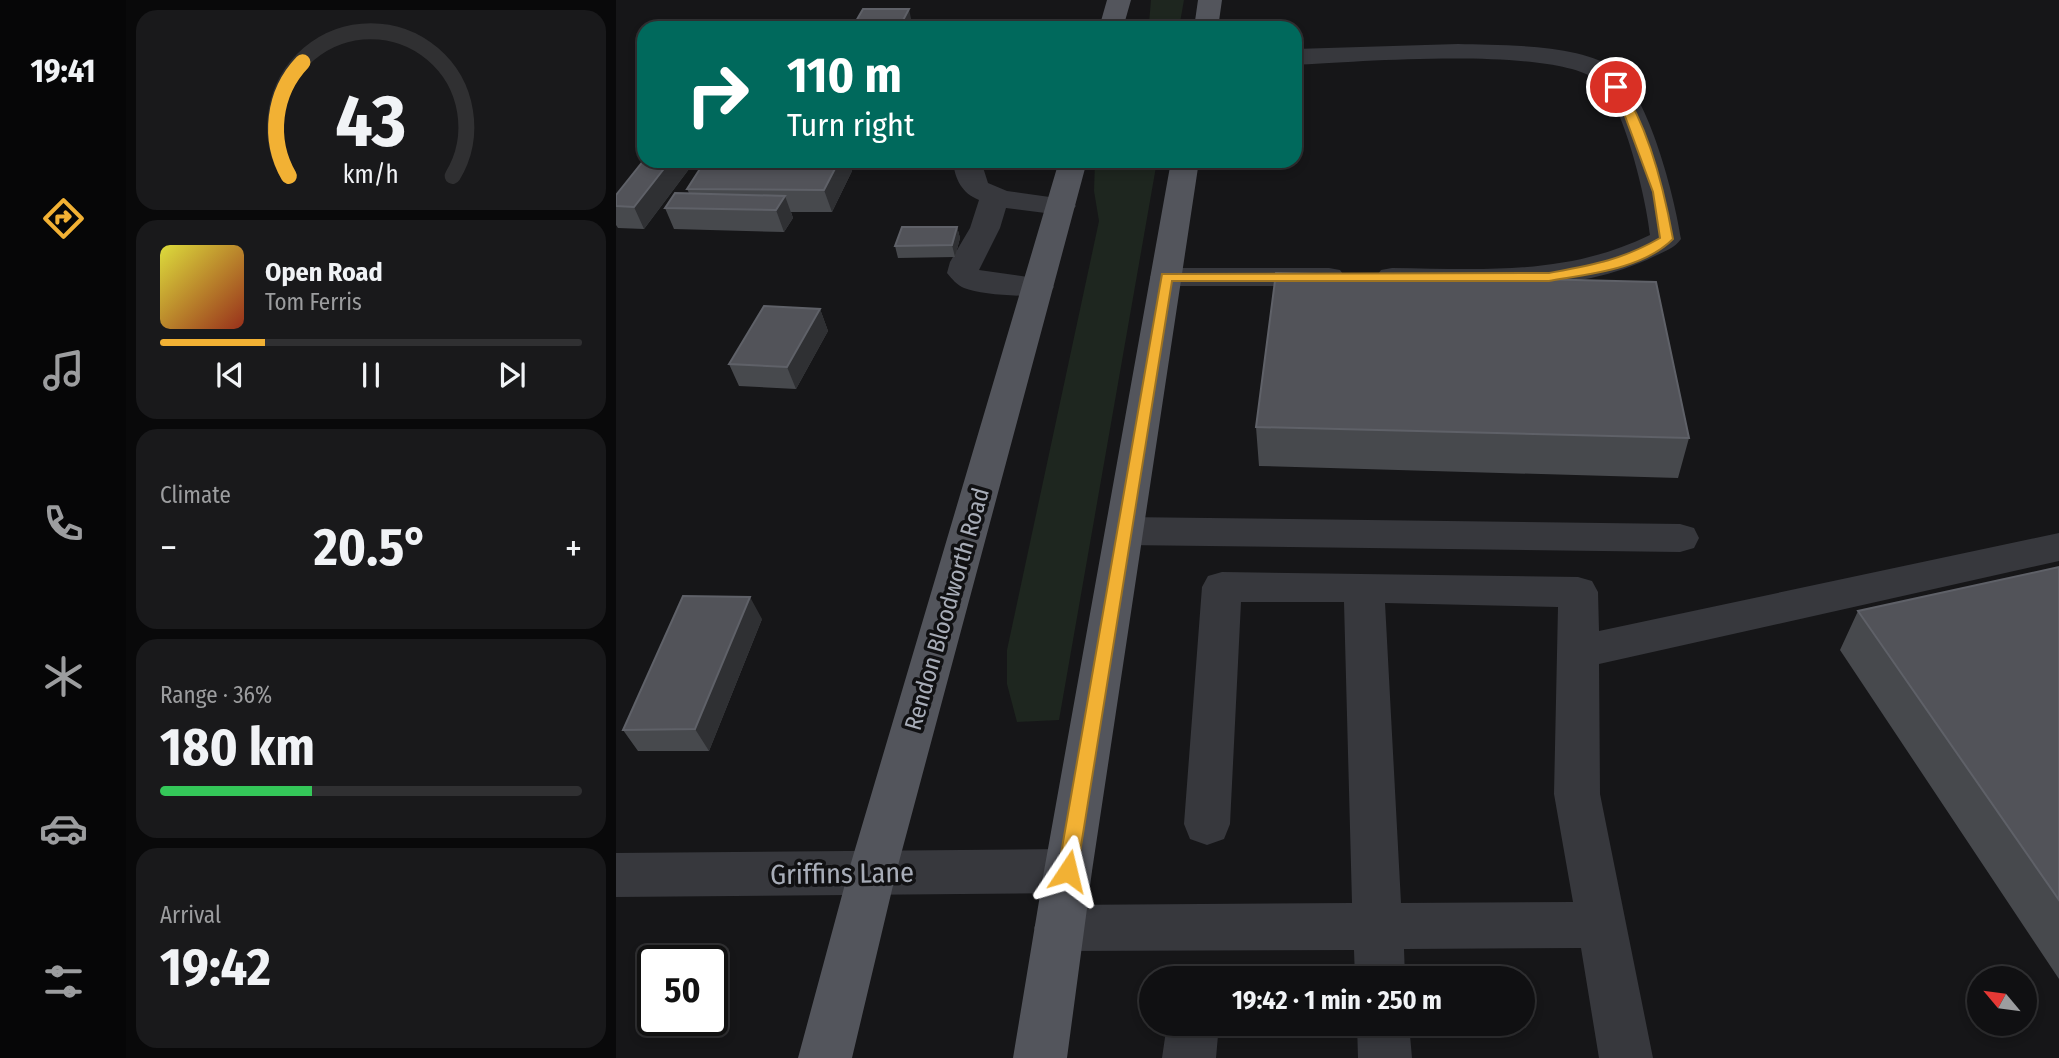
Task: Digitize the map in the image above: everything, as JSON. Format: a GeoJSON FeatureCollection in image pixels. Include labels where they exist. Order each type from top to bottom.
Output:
{"type":"FeatureCollection","features":[{"type":"Feature","properties":{"kind":"main road"},"geometry":{"type":"LineString","coordinates":[[1113,21],[1119,0]]}},
{"type":"Feature","properties":{"kind":"main road"},"geometry":{"type":"LineString","coordinates":[[1207,21],[1210,0]]}},
{"type":"Feature","properties":{"kind":"main road","name":"Rendon Bloodworth Road"},"geometry":{"type":"LineString","coordinates":[[825,1058],[872,873],[1071,168]]}},
{"type":"Feature","properties":{"kind":"main road"},"geometry":{"type":"LineString","coordinates":[[1040,1058],[1068,871],[1184,168]]}},
{"type":"Feature","properties":{"kind":"street"},"geometry":{"type":"LineString","coordinates":[[1166,277],[1549,277],[1596,269],[1636,257],[1666,239],[1659,192],[1625,100],[1607,74],[1579,62],[1543,55],[1475,51],[1302,57]]}},
{"type":"Feature","properties":{"kind":"street"},"geometry":{"type":"LineString","coordinates":[[968,168],[976,188],[995,197],[1061,206]]}},
{"type":"Feature","properties":{"kind":"street"},"geometry":{"type":"LineString","coordinates":[[995,197],[985,228],[966,262],[963,273],[975,281],[1038,287]]}},
{"type":"Feature","properties":{"kind":"street"},"geometry":{"type":"LineString","coordinates":[[1124,531],[1680,538]]}},
{"type":"Feature","properties":{"kind":"street"},"geometry":{"type":"LineString","coordinates":[[1578,652],[2059,547]]}},
{"type":"Feature","properties":{"kind":"street"},"geometry":{"type":"LineString","coordinates":[[1207,824],[1222,587],[1578,592],[1577,794],[1626,1058]]}},
{"type":"Feature","properties":{"kind":"street"},"geometry":{"type":"LineString","coordinates":[[1364,587],[1379,966]]}},
{"type":"Feature","properties":{"kind":"street","name":"Griffins Lane"},"geometry":{"type":"LineString","coordinates":[[616,876],[1068,871]]}},
{"type":"Feature","properties":{"kind":"street"},"geometry":{"type":"LineString","coordinates":[[1059,928],[1601,925]]}},
{"type":"Feature","properties":{"kind":"street"},"geometry":{"type":"LineString","coordinates":[[1189,1058],[1191,1036]]}},
{"type":"Feature","properties":{"kind":"street"},"geometry":{"type":"LineString","coordinates":[[1384,1036],[1385,1058]]}},
{"type":"Feature","properties":{"kind":"shaded area"},"geometry":{"type":"Polygon","coordinates":[[[1151,0],[1184,0],[1180,21],[1149,21],[1151,0]]]}},
{"type":"Feature","properties":{"kind":"shaded area"},"geometry":{"type":"Polygon","coordinates":[[[1095,168],[1156,168],[1059,720],[1017,722],[1007,684],[1007,650],[1099,221],[1094,191],[1095,168]]]}},
{"type":"Feature","properties":{"kind":"building"},"geometry":{"type":"Polygon","coordinates":[[[863,9],[909,9],[903,21],[856,21],[863,9]]]}},
{"type":"Feature","properties":{"kind":"building"},"geometry":{"type":"Polygon","coordinates":[[[638,168],[665,168],[634,207],[616,206],[616,195],[638,168]]]}},
{"type":"Feature","properties":{"kind":"building"},"geometry":{"type":"Polygon","coordinates":[[[700,168],[835,168],[824,190],[687,189],[700,168]]]}},
{"type":"Feature","properties":{"kind":"building"},"geometry":{"type":"Polygon","coordinates":[[[675,193],[785,196],[776,210],[665,208],[675,193]]]}},
{"type":"Feature","properties":{"kind":"building"},"geometry":{"type":"Polygon","coordinates":[[[902,227],[957,227],[952,245],[895,246],[902,227]]]}},
{"type":"Feature","properties":{"kind":"building"},"geometry":{"type":"Polygon","coordinates":[[[1276,273],[1656,282],[1689,438],[1256,427],[1276,273]]]}},
{"type":"Feature","properties":{"kind":"building"},"geometry":{"type":"Polygon","coordinates":[[[764,306],[820,309],[787,367],[729,364],[764,306]]]}},
{"type":"Feature","properties":{"kind":"building"},"geometry":{"type":"Polygon","coordinates":[[[2059,567],[2059,900],[1858,611],[2059,567]]]}},
{"type":"Feature","properties":{"kind":"building"},"geometry":{"type":"Polygon","coordinates":[[[683,596],[750,597],[695,729],[623,730],[683,596]]]}},
{"type":"Feature","properties":{"kind":"route"},"geometry":{"type":"LineString","coordinates":[[1068,871],[1166,277],[1549,277],[1596,269],[1636,257],[1666,239],[1659,192],[1625,100],[1616,87]]}}]}
